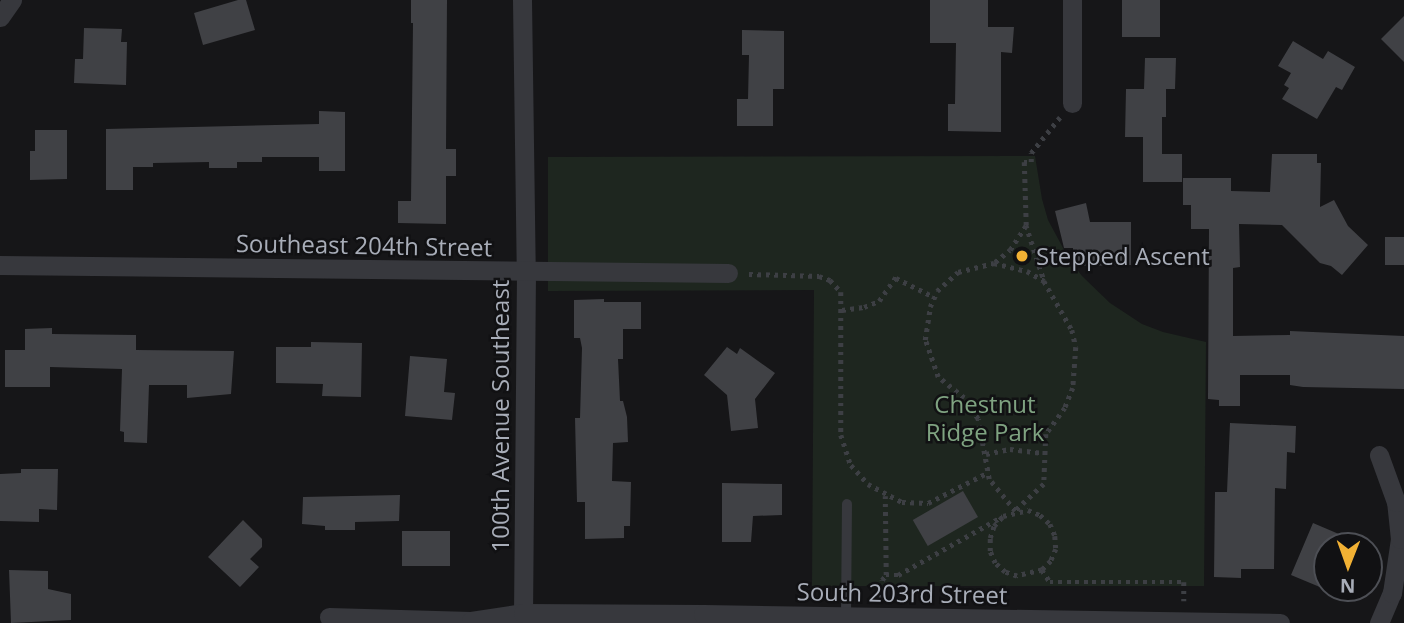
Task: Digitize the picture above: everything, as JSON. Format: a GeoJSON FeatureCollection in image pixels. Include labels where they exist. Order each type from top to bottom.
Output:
{"type":"FeatureCollection","features":[{"type":"Feature","properties":{"kind":"street"},"geometry":{"type":"LineString","coordinates":[[0,17],[12,0]]}},
{"type":"Feature","properties":{"kind":"street","name":"100th Avenue Southeast"},"geometry":{"type":"LineString","coordinates":[[522,0],[526,272],[523,618]]}},
{"type":"Feature","properties":{"kind":"street"},"geometry":{"type":"LineString","coordinates":[[1072,0],[1072,103]]}},
{"type":"Feature","properties":{"kind":"street","name":"Southeast 204th Street"},"geometry":{"type":"LineString","coordinates":[[0,265],[728,273]]}},
{"type":"Feature","properties":{"kind":"street"},"geometry":{"type":"LineString","coordinates":[[1379,623],[1392,593],[1400,539],[1396,502],[1380,455]]}},
{"type":"Feature","properties":{"kind":"street","name":"South 203rd Street"},"geometry":{"type":"LineString","coordinates":[[329,617],[471,621],[523,618],[846,617],[1280,623]]}},
{"type":"Feature","properties":{"kind":"lane"},"geometry":{"type":"LineString","coordinates":[[846,617],[847,504]]}},
{"type":"Feature","properties":{"kind":"path"},"geometry":{"type":"LineString","coordinates":[[1015,511],[1044,484],[1043,453],[1046,435],[1069,398],[1077,367],[1072,330],[1044,281],[1026,225],[1024,162],[1031,162],[1031,153],[1072,103]]}},
{"type":"Feature","properties":{"kind":"path"},"geometry":{"type":"LineString","coordinates":[[1015,511],[989,480],[978,419],[964,398],[938,377],[929,356],[926,324],[934,297],[958,272],[994,263],[1010,250],[1026,225]]}},
{"type":"Feature","properties":{"kind":"path"},"geometry":{"type":"LineString","coordinates":[[994,263],[1027,271],[1044,281]]}},
{"type":"Feature","properties":{"kind":"path"},"geometry":{"type":"LineString","coordinates":[[728,273],[819,276],[830,280],[841,292],[843,449],[859,476],[885,495],[902,502],[928,503],[987,473]]}},
{"type":"Feature","properties":{"kind":"path"},"geometry":{"type":"LineString","coordinates":[[842,310],[872,305],[886,295],[897,276],[934,297]]}},
{"type":"Feature","properties":{"kind":"path"},"geometry":{"type":"LineString","coordinates":[[985,454],[1010,449],[1043,453]]}},
{"type":"Feature","properties":{"kind":"path"},"geometry":{"type":"LineString","coordinates":[[885,495],[886,575]]}},
{"type":"Feature","properties":{"kind":"path"},"geometry":{"type":"LineString","coordinates":[[881,604],[881,580],[886,575],[898,575],[1003,516],[1015,511],[1028,510],[1040,515],[1050,524],[1056,549],[1051,561],[1042,570],[1017,576],[1005,572],[995,563],[990,551],[990,538],[994,526],[1003,516]]}},
{"type":"Feature","properties":{"kind":"path"},"geometry":{"type":"LineString","coordinates":[[1042,570],[1050,582],[1184,582],[1184,601]]}},
{"type":"Feature","properties":{"kind":"green space","name":"Chestnut Ridge Park"},"geometry":{"type":"Polygon","coordinates":[[[1035,156],[1048,220],[1069,259],[1082,276],[1110,303],[1142,324],[1206,342],[1204,586],[812,586],[814,290],[548,291],[548,157],[1035,156]]]}},
{"type":"Feature","properties":{"kind":"building"},"geometry":{"type":"Polygon","coordinates":[[[246,0],[255,30],[203,45],[194,13],[246,0]]]}},
{"type":"Feature","properties":{"kind":"building"},"geometry":{"type":"Polygon","coordinates":[[[411,0],[447,0],[446,149],[456,149],[456,176],[446,176],[446,224],[398,223],[398,201],[411,201],[411,0]]]}},
{"type":"Feature","properties":{"kind":"building"},"geometry":{"type":"Polygon","coordinates":[[[930,0],[988,0],[988,27],[1014,27],[1012,53],[1001,52],[1001,132],[948,131],[948,104],[955,104],[956,43],[930,43],[930,0]]]}},
{"type":"Feature","properties":{"kind":"building"},"geometry":{"type":"Polygon","coordinates":[[[1122,0],[1160,0],[1160,37],[1122,37],[1122,0]]]}},
{"type":"Feature","properties":{"kind":"building"},"geometry":{"type":"Polygon","coordinates":[[[1404,16],[1404,62],[1381,39],[1404,16]]]}},
{"type":"Feature","properties":{"kind":"building"},"geometry":{"type":"Polygon","coordinates":[[[84,28],[122,29],[121,42],[127,42],[126,85],[74,83],[75,59],[83,59],[84,28]]]}},
{"type":"Feature","properties":{"kind":"building"},"geometry":{"type":"Polygon","coordinates":[[[742,30],[784,31],[784,89],[773,89],[773,126],[737,126],[737,99],[748,99],[749,55],[742,55],[742,30]]]}},
{"type":"Feature","properties":{"kind":"building"},"geometry":{"type":"Polygon","coordinates":[[[1293,41],[1323,59],[1328,51],[1355,67],[1342,90],[1336,87],[1317,119],[1282,99],[1289,88],[1284,85],[1291,73],[1278,66],[1293,41]]]}},
{"type":"Feature","properties":{"kind":"building"},"geometry":{"type":"Polygon","coordinates":[[[1145,58],[1176,58],[1175,89],[1166,89],[1166,117],[1162,117],[1162,154],[1182,154],[1182,182],[1143,182],[1143,137],[1125,137],[1126,89],[1144,89],[1145,58]]]}},
{"type":"Feature","properties":{"kind":"building"},"geometry":{"type":"Polygon","coordinates":[[[319,111],[345,112],[345,171],[319,171],[319,157],[262,157],[262,162],[237,162],[237,168],[209,168],[209,162],[153,163],[153,167],[133,167],[133,190],[106,190],[106,129],[319,124],[319,111]]]}},
{"type":"Feature","properties":{"kind":"building"},"geometry":{"type":"Polygon","coordinates":[[[35,130],[67,130],[67,179],[30,180],[30,151],[35,151],[35,130]]]}},
{"type":"Feature","properties":{"kind":"building"},"geometry":{"type":"Polygon","coordinates":[[[1272,154],[1317,154],[1317,163],[1321,163],[1320,207],[1334,200],[1348,226],[1368,245],[1342,275],[1331,266],[1320,263],[1282,225],[1239,224],[1240,267],[1233,268],[1233,336],[1290,335],[1290,331],[1404,336],[1404,389],[1303,387],[1290,385],[1290,375],[1240,375],[1240,406],[1219,406],[1219,400],[1208,399],[1209,229],[1191,229],[1191,205],[1183,205],[1183,178],[1231,178],[1231,191],[1270,192],[1272,154]]]}},
{"type":"Feature","properties":{"kind":"building"},"geometry":{"type":"Polygon","coordinates":[[[1086,203],[1090,222],[1131,222],[1131,265],[1073,266],[1073,248],[1064,248],[1055,211],[1086,203]]]}},
{"type":"Feature","properties":{"kind":"building"},"geometry":{"type":"Polygon","coordinates":[[[1385,237],[1404,237],[1404,265],[1385,265],[1385,237]]]}},
{"type":"Feature","properties":{"kind":"building"},"geometry":{"type":"Polygon","coordinates":[[[604,299],[604,302],[641,302],[641,329],[623,329],[623,359],[618,359],[620,401],[623,401],[627,417],[628,442],[613,443],[612,481],[631,482],[630,526],[624,526],[624,538],[585,539],[585,502],[577,502],[575,418],[580,418],[582,348],[580,338],[574,338],[574,300],[604,299]]]}},
{"type":"Feature","properties":{"kind":"building"},"geometry":{"type":"Polygon","coordinates":[[[52,328],[52,334],[136,335],[136,350],[234,351],[231,394],[187,398],[187,385],[149,385],[147,443],[124,442],[124,432],[120,431],[122,369],[50,367],[50,387],[5,387],[5,350],[25,350],[25,329],[52,328]]]}},
{"type":"Feature","properties":{"kind":"building"},"geometry":{"type":"Polygon","coordinates":[[[311,342],[362,343],[361,397],[322,396],[323,384],[276,383],[276,347],[311,347],[311,342]]]}},
{"type":"Feature","properties":{"kind":"building"},"geometry":{"type":"Polygon","coordinates":[[[727,347],[737,354],[740,348],[775,373],[755,399],[758,428],[731,431],[727,395],[704,375],[727,347]]]}},
{"type":"Feature","properties":{"kind":"building"},"geometry":{"type":"Polygon","coordinates":[[[410,356],[447,359],[444,392],[455,393],[452,420],[405,416],[410,356]]]}},
{"type":"Feature","properties":{"kind":"building"},"geometry":{"type":"Polygon","coordinates":[[[1230,423],[1296,426],[1295,453],[1287,452],[1286,489],[1275,488],[1274,569],[1241,569],[1241,578],[1214,577],[1215,492],[1227,492],[1230,423]]]}},
{"type":"Feature","properties":{"kind":"building"},"geometry":{"type":"Polygon","coordinates":[[[21,469],[58,469],[57,510],[39,509],[39,522],[0,521],[0,474],[21,473],[21,469]]]}},
{"type":"Feature","properties":{"kind":"building"},"geometry":{"type":"Polygon","coordinates":[[[722,483],[782,484],[782,515],[753,516],[751,542],[722,542],[722,483]]]}},
{"type":"Feature","properties":{"kind":"building"},"geometry":{"type":"Polygon","coordinates":[[[963,491],[978,517],[928,546],[913,520],[963,491]]]}},
{"type":"Feature","properties":{"kind":"building"},"geometry":{"type":"Polygon","coordinates":[[[400,495],[399,521],[355,522],[355,530],[325,530],[325,526],[302,524],[303,497],[400,495]]]}},
{"type":"Feature","properties":{"kind":"building"},"geometry":{"type":"Polygon","coordinates":[[[243,520],[262,539],[262,547],[250,559],[259,567],[240,587],[208,557],[243,520]]]}},
{"type":"Feature","properties":{"kind":"building"},"geometry":{"type":"Polygon","coordinates":[[[1313,523],[1334,532],[1313,532],[1313,584],[1291,575],[1313,523]]]}},
{"type":"Feature","properties":{"kind":"building"},"geometry":{"type":"Polygon","coordinates":[[[402,531],[450,531],[450,566],[402,566],[402,531]]]}},
{"type":"Feature","properties":{"kind":"building"},"geometry":{"type":"Polygon","coordinates":[[[9,570],[48,571],[48,589],[71,594],[71,620],[11,623],[9,570]]]}},
{"type":"Feature","properties":{"kind":"place","name":"Stepped Ascent"},"geometry":{"type":"Point","coordinates":[1022,256]}}]}
